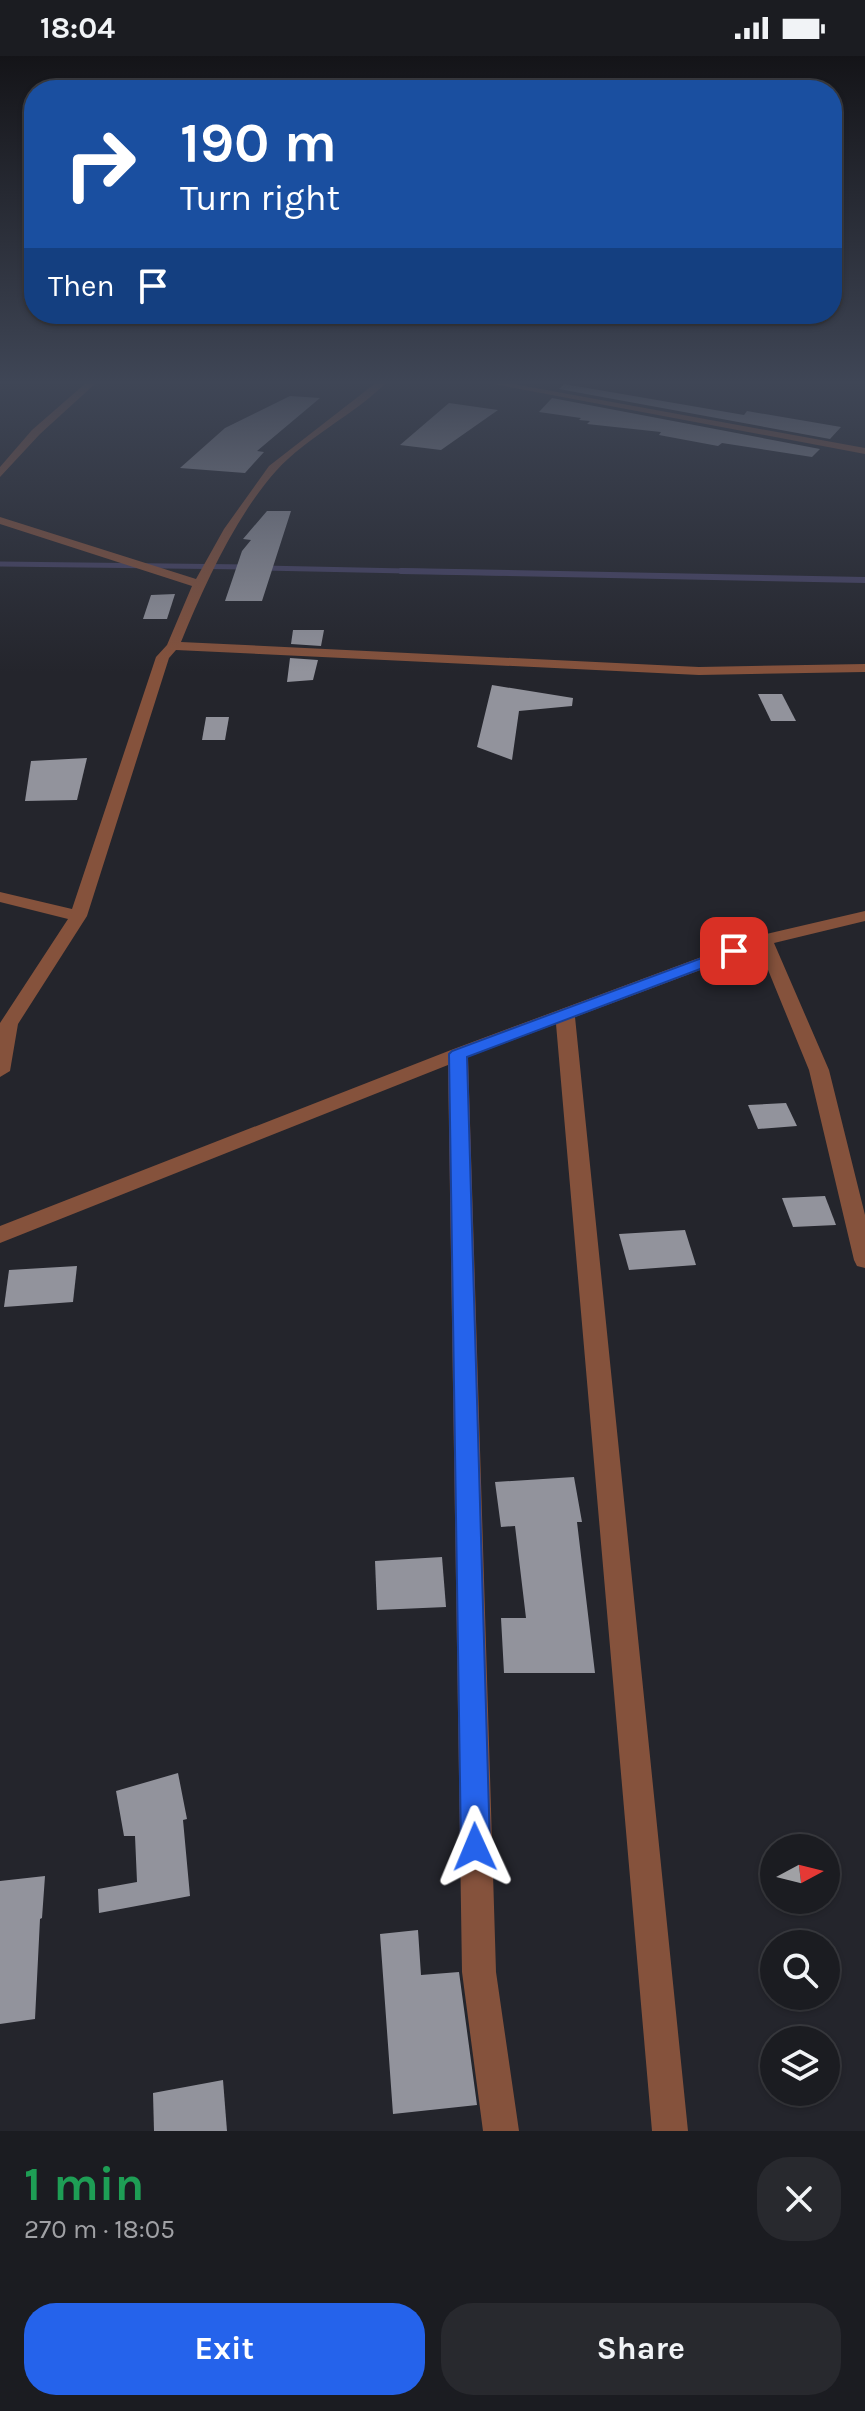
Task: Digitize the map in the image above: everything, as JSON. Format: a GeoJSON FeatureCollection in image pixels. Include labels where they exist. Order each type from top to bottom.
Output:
{"type":"FeatureCollection","features":[{"type":"Feature","properties":{"kind":"street"},"geometry":{"type":"LineString","coordinates":[[0,1071],[9,1024],[78,916],[163,657],[173,646],[199,584],[230,529],[265,479]]}},
{"type":"Feature","properties":{"kind":"street"},"geometry":{"type":"LineString","coordinates":[[0,520],[199,584]]}},
{"type":"Feature","properties":{"kind":"street"},"geometry":{"type":"LineString","coordinates":[[173,646],[422,656],[665,672],[770,673],[864,669]]}},
{"type":"Feature","properties":{"kind":"street"},"geometry":{"type":"LineString","coordinates":[[0,897],[78,916]]}},
{"type":"Feature","properties":{"kind":"street"},"geometry":{"type":"LineString","coordinates":[[0,1235],[458,1054],[764,940],[865,916]]}},
{"type":"Feature","properties":{"kind":"street"},"geometry":{"type":"LineString","coordinates":[[764,940],[819,1070],[865,1260]]}},
{"type":"Feature","properties":{"kind":"street"},"geometry":{"type":"LineString","coordinates":[[565,1015],[670,2131]]}},
{"type":"Feature","properties":{"kind":"street"},"geometry":{"type":"LineString","coordinates":[[458,1054],[479,1972],[501,2131]]}},
{"type":"Feature","properties":{"kind":"building"},"geometry":{"type":"Polygon","coordinates":[[[267,511],[291,511],[262,601],[225,601],[242,551],[251,540],[243,539],[267,511]]]}},
{"type":"Feature","properties":{"kind":"building"},"geometry":{"type":"Polygon","coordinates":[[[175,594],[167,619],[143,619],[151,595],[175,594]]]}},
{"type":"Feature","properties":{"kind":"building"},"geometry":{"type":"Polygon","coordinates":[[[293,630],[324,630],[321,646],[291,644],[293,630]]]}},
{"type":"Feature","properties":{"kind":"building"},"geometry":{"type":"Polygon","coordinates":[[[290,658],[318,660],[313,680],[287,682],[290,658]]]}},
{"type":"Feature","properties":{"kind":"building"},"geometry":{"type":"Polygon","coordinates":[[[492,685],[573,698],[572,706],[519,711],[512,760],[477,747],[492,685]]]}},
{"type":"Feature","properties":{"kind":"building"},"geometry":{"type":"Polygon","coordinates":[[[758,694],[782,694],[796,721],[771,721],[758,694]]]}},
{"type":"Feature","properties":{"kind":"building"},"geometry":{"type":"Polygon","coordinates":[[[206,717],[229,717],[225,740],[202,740],[206,717]]]}},
{"type":"Feature","properties":{"kind":"building"},"geometry":{"type":"Polygon","coordinates":[[[87,758],[77,800],[25,801],[31,761],[87,758]]]}},
{"type":"Feature","properties":{"kind":"building"},"geometry":{"type":"Polygon","coordinates":[[[786,1103],[797,1126],[758,1129],[748,1105],[786,1103]]]}},
{"type":"Feature","properties":{"kind":"building"},"geometry":{"type":"Polygon","coordinates":[[[825,1196],[836,1225],[793,1227],[782,1198],[825,1196]]]}},
{"type":"Feature","properties":{"kind":"building"},"geometry":{"type":"Polygon","coordinates":[[[685,1230],[696,1265],[629,1270],[619,1234],[685,1230]]]}},
{"type":"Feature","properties":{"kind":"building"},"geometry":{"type":"Polygon","coordinates":[[[77,1266],[73,1302],[4,1307],[9,1270],[77,1266]]]}},
{"type":"Feature","properties":{"kind":"building"},"geometry":{"type":"Polygon","coordinates":[[[574,1477],[582,1522],[577,1522],[595,1673],[504,1673],[501,1618],[526,1618],[515,1526],[501,1527],[495,1482],[574,1477]]]}},
{"type":"Feature","properties":{"kind":"building"},"geometry":{"type":"Polygon","coordinates":[[[442,1557],[446,1607],[377,1610],[375,1561],[442,1557]]]}},
{"type":"Feature","properties":{"kind":"building"},"geometry":{"type":"Polygon","coordinates":[[[178,1773],[187,1819],[183,1820],[190,1896],[99,1913],[98,1889],[137,1882],[135,1836],[124,1836],[116,1791],[178,1773]]]}},
{"type":"Feature","properties":{"kind":"building"},"geometry":{"type":"Polygon","coordinates":[[[45,1876],[35,2019],[0,2024],[0,1881],[45,1876]]]}},
{"type":"Feature","properties":{"kind":"building"},"geometry":{"type":"Polygon","coordinates":[[[418,1930],[421,1975],[459,1972],[477,2105],[393,2114],[380,1934],[418,1930]]]}},
{"type":"Feature","properties":{"kind":"building"},"geometry":{"type":"Polygon","coordinates":[[[223,2080],[227,2131],[154,2131],[153,2093],[223,2080]]]}},
{"type":"Feature","properties":{"kind":"waterway"},"geometry":{"type":"LineString","coordinates":[[0,564],[249,567]]}},
{"type":"Feature","properties":{"kind":"waterway"},"geometry":{"type":"LineString","coordinates":[[263,568],[475,572]]}},
{"type":"Feature","properties":{"kind":"waterway"},"geometry":{"type":"LineString","coordinates":[[401,571],[475,572]]}},
{"type":"Feature","properties":{"kind":"waterway"},"geometry":{"type":"LineString","coordinates":[[475,572],[865,580]]}},
{"type":"Feature","properties":{"kind":"waterway"},"geometry":{"type":"LineString","coordinates":[[475,572],[502,573]]}},
{"type":"Feature","properties":{"kind":"route"},"geometry":{"type":"LineString","coordinates":[[475,1847],[458,1054],[734,951]]}}]}
